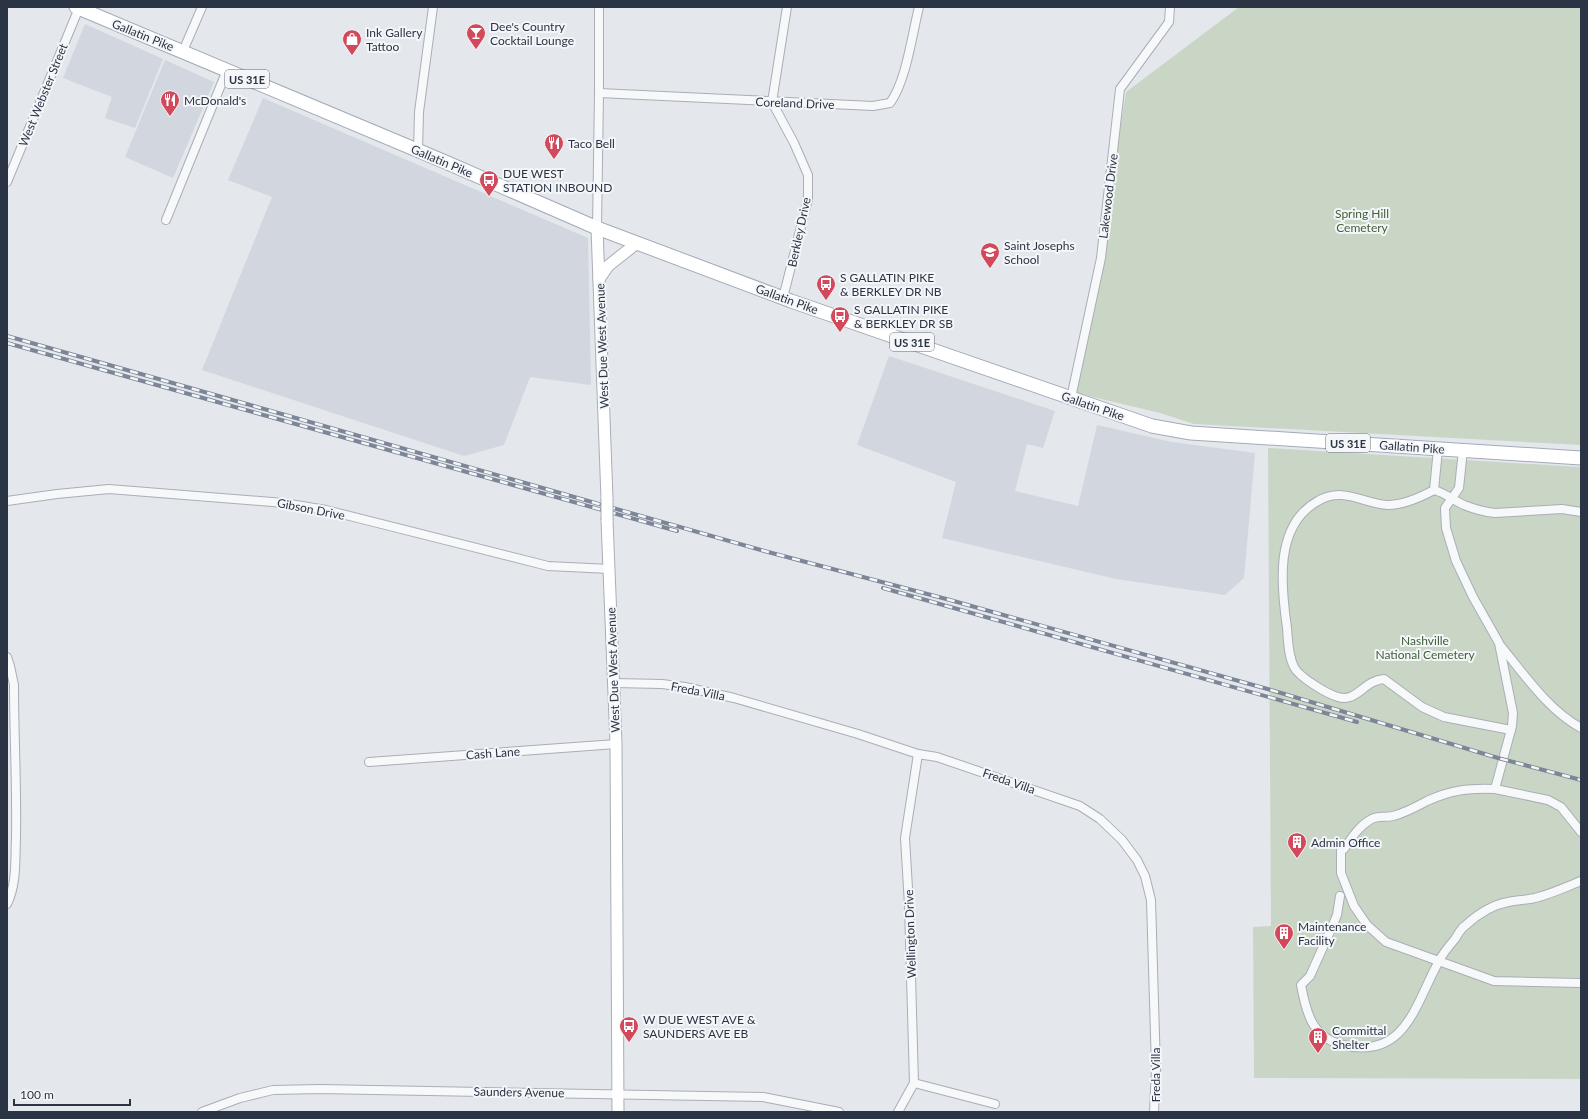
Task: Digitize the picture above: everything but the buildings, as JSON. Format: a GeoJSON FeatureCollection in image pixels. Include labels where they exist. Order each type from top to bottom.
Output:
{"type":"FeatureCollection","features":[{"type":"Feature","properties":{"kind":"main road","name":"Gallatin Pike"},"geometry":{"type":"LineString","coordinates":[[77,8],[183,51],[596,228],[783,298],[1152,426],[1191,433],[1581,458]]}},
{"type":"Feature","properties":{"kind":"main road","name":"West Due West Avenue"},"geometry":{"type":"LineString","coordinates":[[596,228],[616,744],[618,1112]]}},
{"type":"Feature","properties":{"kind":"main road"},"geometry":{"type":"LineString","coordinates":[[599,279],[608,266],[637,243]]}},
{"type":"Feature","properties":{"kind":"street"},"geometry":{"type":"LineString","coordinates":[[183,51],[202,7]]}},
{"type":"Feature","properties":{"kind":"street"},"geometry":{"type":"LineString","coordinates":[[418,151],[419,112],[433,7]]}},
{"type":"Feature","properties":{"kind":"street"},"geometry":{"type":"LineString","coordinates":[[596,228],[599,7]]}},
{"type":"Feature","properties":{"kind":"street"},"geometry":{"type":"LineString","coordinates":[[772,102],[787,7]]}},
{"type":"Feature","properties":{"kind":"street","name":"Coreland Drive"},"geometry":{"type":"LineString","coordinates":[[599,94],[873,106],[890,103],[896,96],[902,82],[919,7]]}},
{"type":"Feature","properties":{"kind":"street","name":"Lakewood Drive"},"geometry":{"type":"LineString","coordinates":[[1071,398],[1100,258],[1120,89],[1169,22],[1170,7]]}},
{"type":"Feature","properties":{"kind":"street","name":"West Webster Street"},"geometry":{"type":"LineString","coordinates":[[7,182],[77,8]]}},
{"type":"Feature","properties":{"kind":"street"},"geometry":{"type":"LineString","coordinates":[[166,220],[227,70]]}},
{"type":"Feature","properties":{"kind":"street","name":"Berkley Drive"},"geometry":{"type":"LineString","coordinates":[[772,102],[794,143],[808,175],[808,199],[783,298]]}},
{"type":"Feature","properties":{"kind":"street"},"geometry":{"type":"LineString","coordinates":[[1434,490],[1438,449]]}},
{"type":"Feature","properties":{"kind":"street"},"geometry":{"type":"LineString","coordinates":[[1462,450],[1459,488],[1446,505],[1445,511],[1449,540],[1456,560],[1473,597],[1499,643],[1550,704],[1563,716],[1581,728]]}},
{"type":"Feature","properties":{"kind":"street","name":"Gibson Drive"},"geometry":{"type":"LineString","coordinates":[[7,501],[109,489],[284,503],[326,510],[548,566],[610,569]]}},
{"type":"Feature","properties":{"kind":"street"},"geometry":{"type":"LineString","coordinates":[[1434,490],[1475,509],[1495,513],[1562,509],[1581,512]]}},
{"type":"Feature","properties":{"kind":"street"},"geometry":{"type":"LineString","coordinates":[[1434,490],[1423,497],[1388,505],[1348,496],[1335,495],[1319,500],[1302,512],[1293,526],[1283,558],[1282,593],[1290,654],[1294,668],[1310,682],[1338,697],[1353,697],[1369,683],[1378,679],[1384,679],[1422,707],[1444,717],[1511,730]]}},
{"type":"Feature","properties":{"kind":"street"},"geometry":{"type":"LineString","coordinates":[[1495,789],[1513,720],[1513,713],[1499,643]]}},
{"type":"Feature","properties":{"kind":"street"},"geometry":{"type":"LineString","coordinates":[[7,657],[14,685],[11,741],[16,825],[15,862],[7,904]]}},
{"type":"Feature","properties":{"kind":"street","name":"Freda Villa"},"geometry":{"type":"LineString","coordinates":[[614,683],[662,684],[705,691],[858,734],[918,754],[937,757],[1080,806],[1100,819],[1117,835],[1137,860],[1145,876],[1151,900],[1156,1069],[1154,1112]]}},
{"type":"Feature","properties":{"kind":"street","name":"Cash Lane"},"geometry":{"type":"LineString","coordinates":[[369,762],[616,744]]}},
{"type":"Feature","properties":{"kind":"street","name":"Wellington Drive"},"geometry":{"type":"LineString","coordinates":[[914,1083],[909,901],[905,838],[918,754]]}},
{"type":"Feature","properties":{"kind":"street"},"geometry":{"type":"LineString","coordinates":[[1581,832],[1561,808],[1548,800],[1495,789],[1472,788],[1451,792],[1392,816],[1375,817],[1357,830],[1344,850],[1341,850],[1341,873],[1354,906],[1367,925],[1386,942],[1439,960],[1479,976],[1494,980],[1581,983]]}},
{"type":"Feature","properties":{"kind":"street"},"geometry":{"type":"LineString","coordinates":[[1340,896],[1332,927],[1310,976],[1301,985],[1304,1002],[1313,1025],[1320,1034],[1336,1044],[1355,1048],[1369,1048],[1379,1046],[1389,1041],[1401,1031],[1412,1015],[1439,960],[1464,925],[1484,910],[1506,902],[1536,898],[1581,881]]}},
{"type":"Feature","properties":{"kind":"street"},"geometry":{"type":"LineString","coordinates":[[898,1112],[914,1083],[995,1104]]}},
{"type":"Feature","properties":{"kind":"street","name":"Saunders Avenue"},"geometry":{"type":"LineString","coordinates":[[202,1112],[240,1098],[273,1090],[319,1089],[764,1097],[839,1112]]}},
{"type":"Feature","properties":{"kind":"shaded area"},"geometry":{"type":"Polygon","coordinates":[[[85,24],[163,59],[135,128],[105,118],[112,97],[63,78],[85,24]]]}},
{"type":"Feature","properties":{"kind":"shaded area"},"geometry":{"type":"Polygon","coordinates":[[[165,60],[214,82],[173,178],[125,157],[165,60]]]}},
{"type":"Feature","properties":{"kind":"shaded area"},"geometry":{"type":"Polygon","coordinates":[[[263,98],[588,238],[591,385],[530,377],[504,445],[464,456],[202,370],[272,197],[228,180],[263,98]]]}},
{"type":"Feature","properties":{"kind":"shaded area"},"geometry":{"type":"Polygon","coordinates":[[[889,356],[1055,411],[1043,448],[1027,444],[1015,491],[1078,506],[1097,425],[1172,442],[1255,453],[1244,578],[1225,595],[1116,579],[942,538],[956,482],[857,445],[889,356]]]}},
{"type":"Feature","properties":{"kind":"green space","name":"Spring Hill Cemetery"},"geometry":{"type":"Polygon","coordinates":[[[1239,7],[1581,7],[1581,445],[1194,424],[1160,413],[1076,393],[1126,92],[1239,7]]]}},
{"type":"Feature","properties":{"kind":"green space","name":"Nashville National Cemetery"},"geometry":{"type":"Polygon","coordinates":[[[1268,448],[1581,467],[1581,1079],[1254,1078],[1253,927],[1271,926],[1268,448]]]}},
{"type":"Feature","properties":{"kind":"railway"},"geometry":{"type":"LineString","coordinates":[[7,336],[768,552],[950,600],[1271,690],[1498,758],[1581,780]]}},
{"type":"Feature","properties":{"kind":"railway"},"geometry":{"type":"LineString","coordinates":[[7,343],[677,531]]}},
{"type":"Feature","properties":{"kind":"railway"},"geometry":{"type":"LineString","coordinates":[[883,588],[1357,722]]}},
{"type":"Feature","properties":{"kind":"place","name":"Dee's Country Cocktail Lounge"},"geometry":{"type":"Point","coordinates":[476,50]}},
{"type":"Feature","properties":{"kind":"place","name":"Ink Gallery Tattoo"},"geometry":{"type":"Point","coordinates":[352,56]}},
{"type":"Feature","properties":{"kind":"place","name":"McDonald's"},"geometry":{"type":"Point","coordinates":[170,117]}},
{"type":"Feature","properties":{"kind":"place","name":"Taco Bell"},"geometry":{"type":"Point","coordinates":[554,160]}},
{"type":"Feature","properties":{"kind":"place","name":"DUE WEST STATION INBOUND"},"geometry":{"type":"Point","coordinates":[489,197]}},
{"type":"Feature","properties":{"kind":"place","name":"Saint Josephs School"},"geometry":{"type":"Point","coordinates":[990,269]}},
{"type":"Feature","properties":{"kind":"place","name":"S GALLATIN PIKE & BERKLEY DR NB"},"geometry":{"type":"Point","coordinates":[826,301]}},
{"type":"Feature","properties":{"kind":"place","name":"S GALLATIN PIKE & BERKLEY DR SB"},"geometry":{"type":"Point","coordinates":[840,333]}},
{"type":"Feature","properties":{"kind":"place","name":"Admin Office"},"geometry":{"type":"Point","coordinates":[1297,859]}},
{"type":"Feature","properties":{"kind":"place","name":"Maintenance Facility"},"geometry":{"type":"Point","coordinates":[1284,950]}},
{"type":"Feature","properties":{"kind":"place","name":"W DUE WEST AVE & SAUNDERS AVE EB"},"geometry":{"type":"Point","coordinates":[629,1043]}},
{"type":"Feature","properties":{"kind":"place","name":"Committal Shelter"},"geometry":{"type":"Point","coordinates":[1318,1054]}}]}
